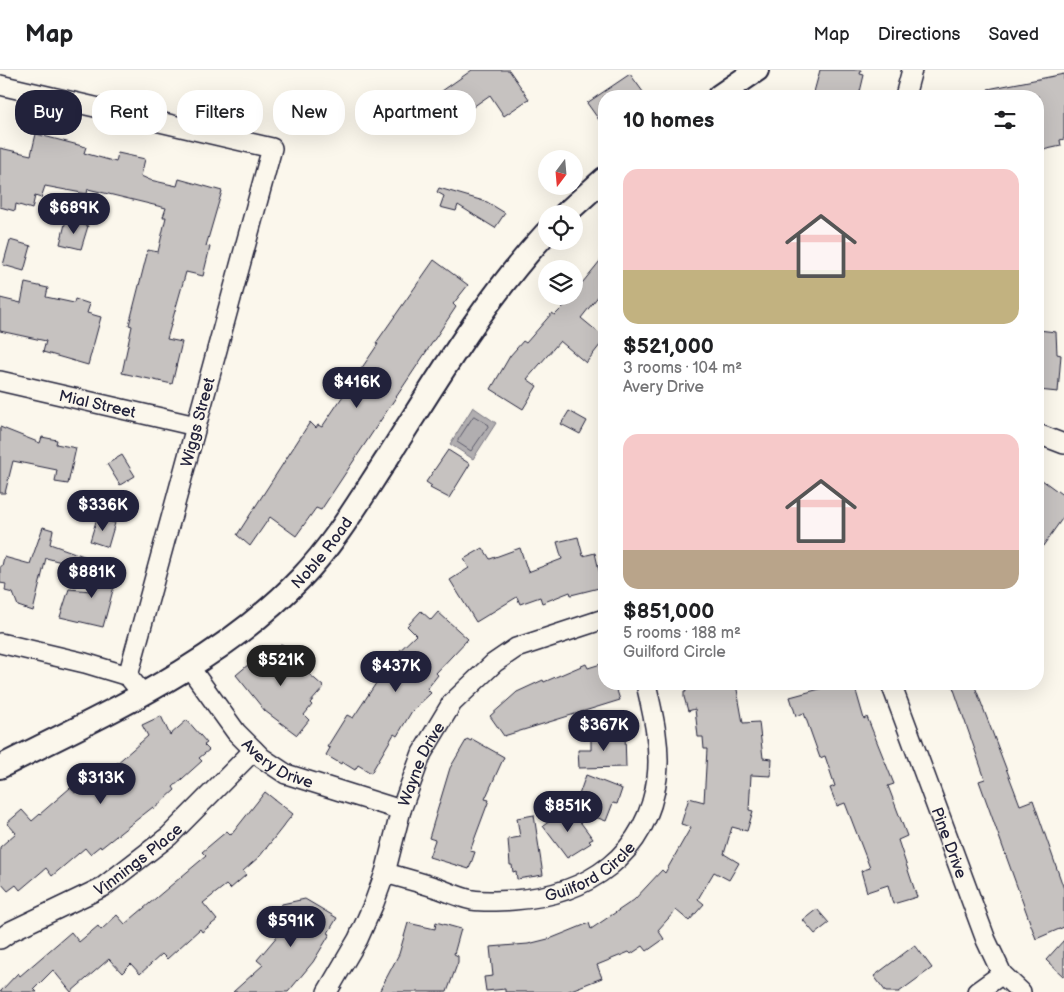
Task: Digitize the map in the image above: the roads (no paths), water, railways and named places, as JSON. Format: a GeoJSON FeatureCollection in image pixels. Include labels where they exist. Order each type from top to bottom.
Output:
{"type":"FeatureCollection","features":[{"type":"Feature","properties":{"kind":"street"},"geometry":{"type":"LineString","coordinates":[[728,90],[757,70]]}},
{"type":"Feature","properties":{"kind":"street"},"geometry":{"type":"LineString","coordinates":[[907,90],[912,70]]}},
{"type":"Feature","properties":{"kind":"street","name":"Wiggs Street"},"geometry":{"type":"LineString","coordinates":[[0,85],[272,148],[196,426],[135,685]]}},
{"type":"Feature","properties":{"kind":"street"},"geometry":{"type":"LineString","coordinates":[[576,205],[598,185]]}},
{"type":"Feature","properties":{"kind":"street","name":"Noble Road"},"geometry":{"type":"LineString","coordinates":[[0,767],[135,685],[190,668],[257,620],[277,602],[314,562],[356,507],[498,290],[538,242]]}},
{"type":"Feature","properties":{"kind":"street","name":"Mial Street"},"geometry":{"type":"LineString","coordinates":[[0,381],[196,426]]}},
{"type":"Feature","properties":{"kind":"street"},"geometry":{"type":"LineString","coordinates":[[1044,436],[1064,444]]}},
{"type":"Feature","properties":{"kind":"street","name":"Wayne Drive"},"geometry":{"type":"LineString","coordinates":[[327,992],[358,939],[385,873],[401,810],[422,753],[452,703],[494,662],[516,648],[598,621]]}},
{"type":"Feature","properties":{"kind":"street"},"geometry":{"type":"LineString","coordinates":[[0,643],[85,663],[135,685]]}},
{"type":"Feature","properties":{"kind":"street","name":"Avery Drive"},"geometry":{"type":"LineString","coordinates":[[190,668],[236,732],[254,750],[286,774],[401,810]]}},
{"type":"Feature","properties":{"kind":"street","name":"Guilford Circle"},"geometry":{"type":"LineString","coordinates":[[385,873],[471,900],[490,901],[531,899],[569,891],[608,869],[631,844],[651,806],[657,778],[656,730],[647,690]]}},
{"type":"Feature","properties":{"kind":"street","name":"Pine Drive"},"geometry":{"type":"LineString","coordinates":[[893,690],[986,940],[1002,974],[1021,992]]}},
{"type":"Feature","properties":{"kind":"street","name":"Vinnings Place"},"geometry":{"type":"LineString","coordinates":[[0,939],[11,931],[103,887],[169,836],[254,750]]}},
{"type":"Feature","properties":{"kind":"street"},"geometry":{"type":"LineString","coordinates":[[978,992],[1002,974]]}},
{"type":"Feature","properties":{"kind":"water"},"geometry":{"type":"Polygon","coordinates":[[[473,407],[496,423],[473,459],[450,444],[473,407]]]}}]}
